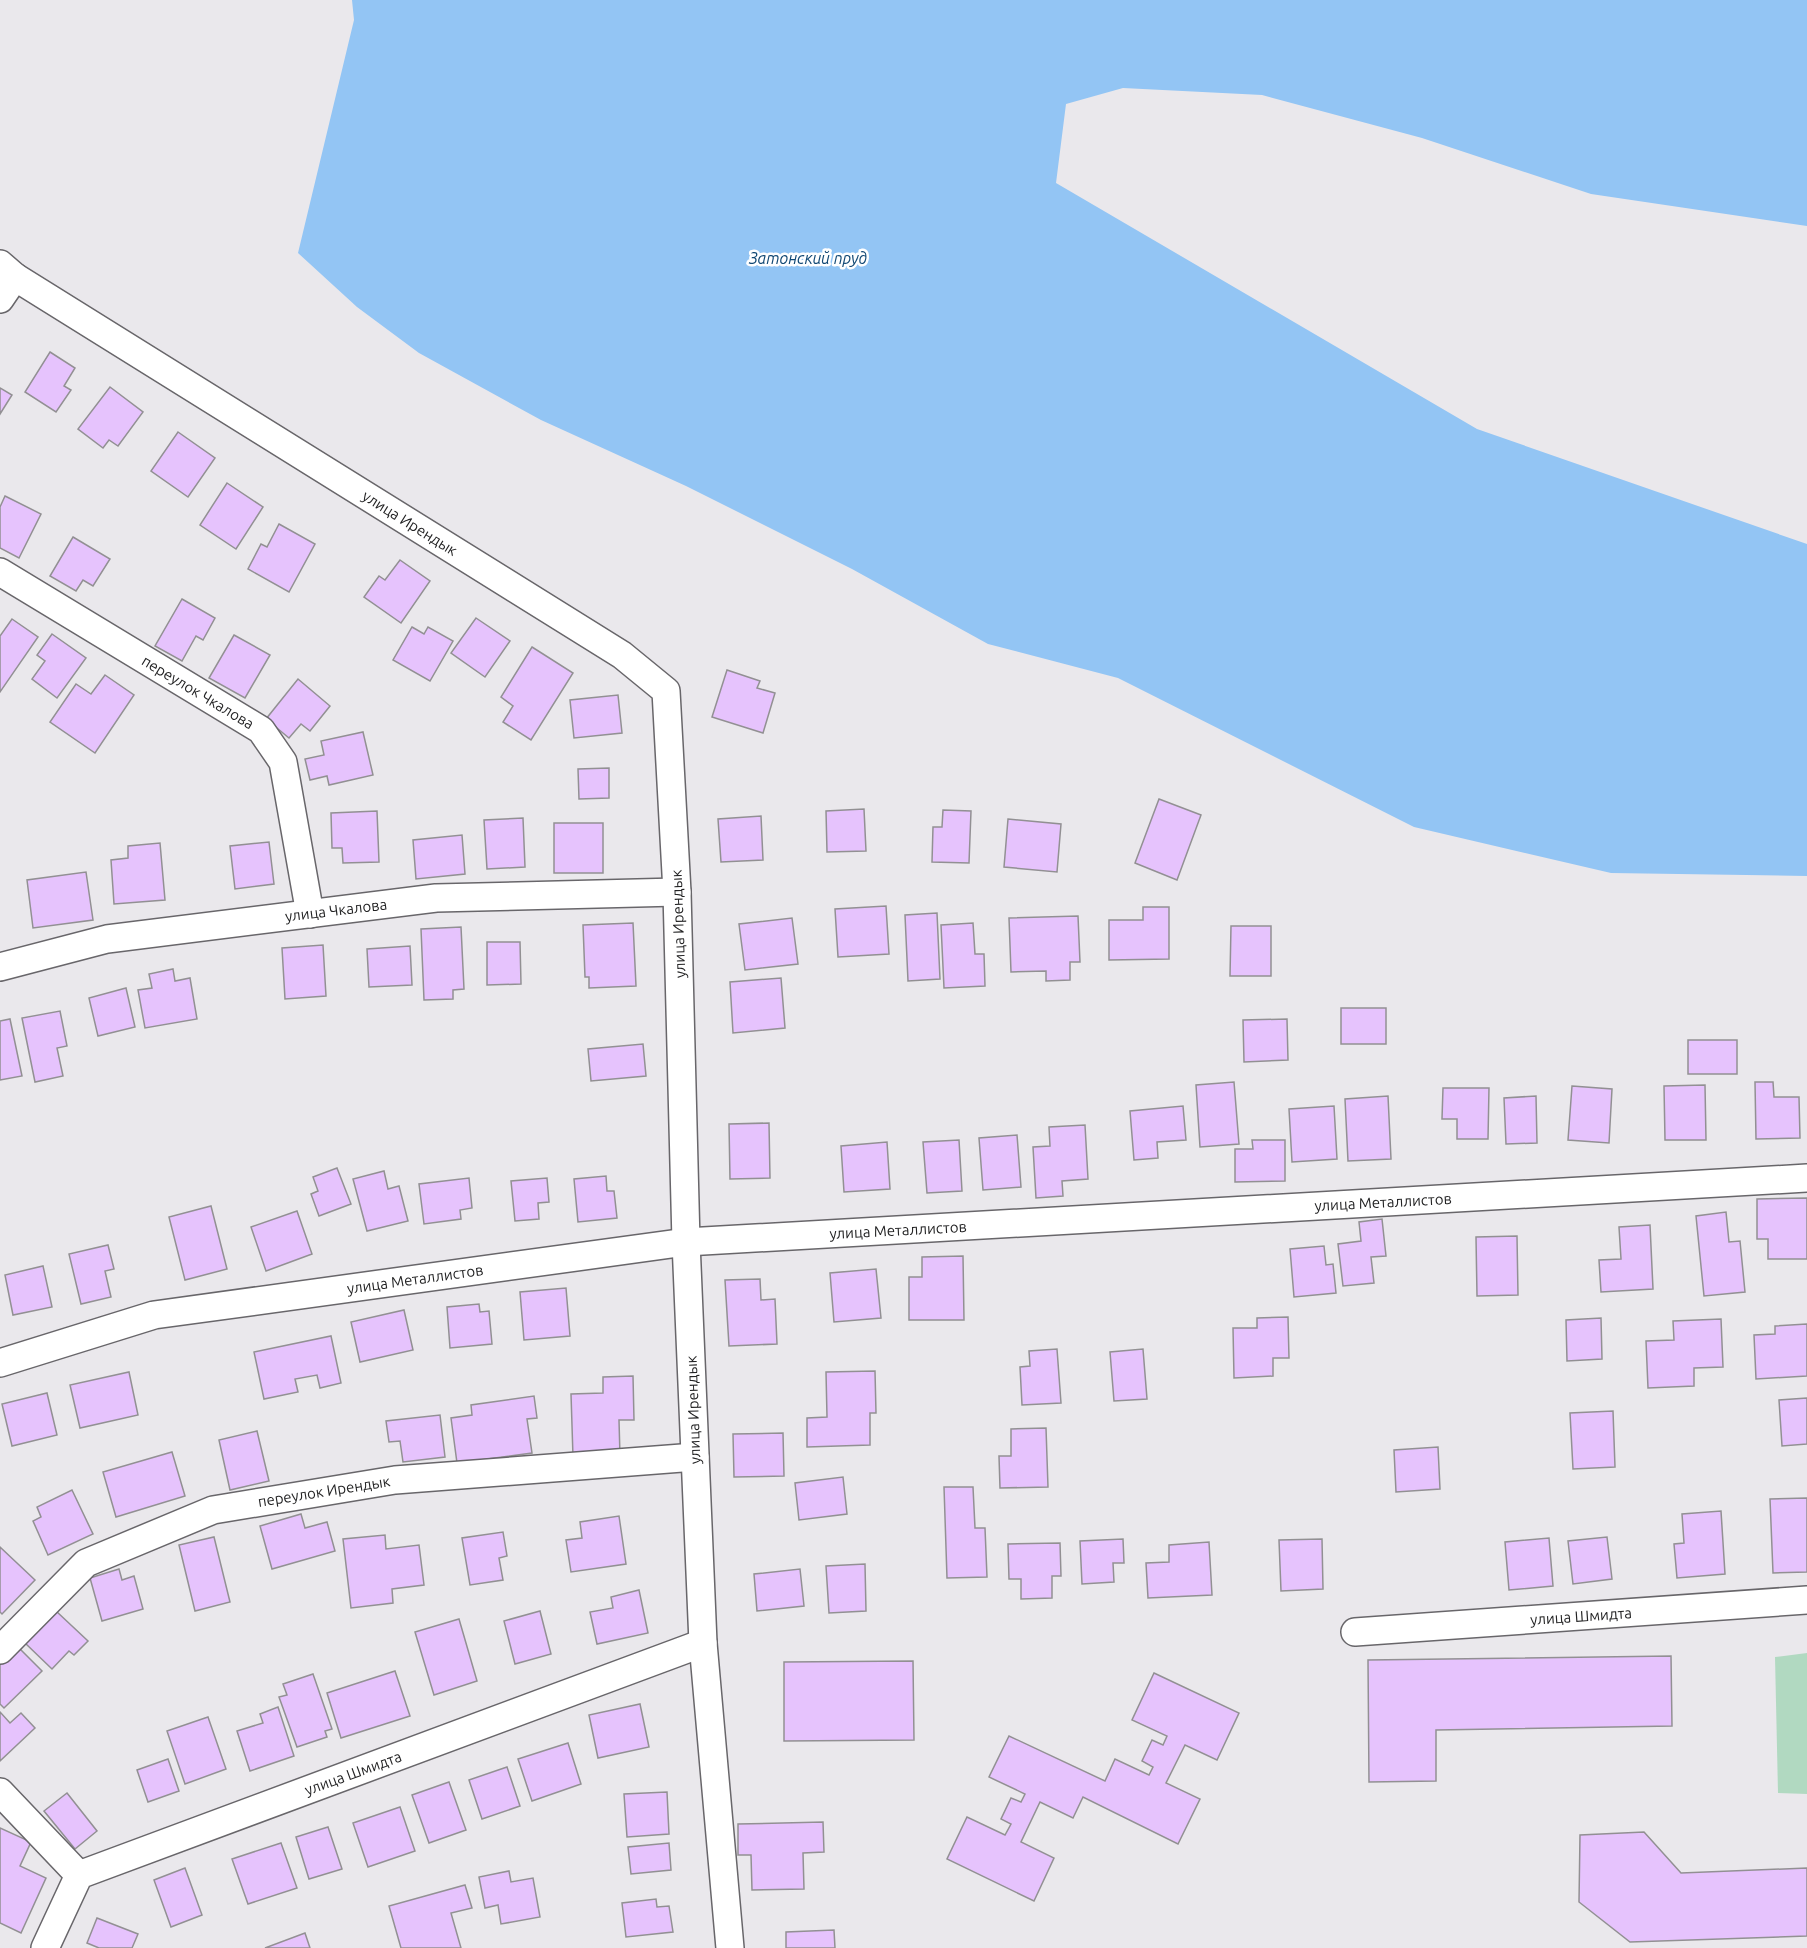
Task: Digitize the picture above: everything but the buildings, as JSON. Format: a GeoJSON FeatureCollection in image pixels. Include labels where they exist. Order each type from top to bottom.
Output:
{"type":"FeatureCollection","features":[{"type":"Feature","properties":{"kind":"street","name":"улица Ирендык"},"geometry":{"type":"LineString","coordinates":[[5,280],[622,655],[666,691],[677,892],[686,1242],[703,1643],[730,1948]]}},
{"type":"Feature","properties":{"kind":"street","name":"переулок Чкалова"},"geometry":{"type":"LineString","coordinates":[[0,572],[261,730],[283,762],[310,914]]}},
{"type":"Feature","properties":{"kind":"street","name":"улица Чкалова"},"geometry":{"type":"LineString","coordinates":[[0,967],[107,939],[436,898],[677,892]]}},
{"type":"Feature","properties":{"kind":"street","name":"улица Металлистов"},"geometry":{"type":"LineString","coordinates":[[0,1363],[154,1315],[686,1242],[1807,1178]]}},
{"type":"Feature","properties":{"kind":"street","name":"переулок Ирендык"},"geometry":{"type":"LineString","coordinates":[[0,1650],[86,1563],[213,1510],[395,1480],[695,1457]]}},
{"type":"Feature","properties":{"kind":"street","name":"улица Шмидта"},"geometry":{"type":"LineString","coordinates":[[1355,1632],[1807,1600]]}},
{"type":"Feature","properties":{"kind":"street","name":"улица Шмидта"},"geometry":{"type":"LineString","coordinates":[[79,1875],[703,1643]]}},
{"type":"Feature","properties":{"kind":"street"},"geometry":{"type":"LineString","coordinates":[[0,1792],[79,1875],[45,1948]]}},
{"type":"Feature","properties":{"kind":"green space"},"geometry":{"type":"Polygon","coordinates":[[[1807,1653],[1807,1794],[1778,1793],[1775,1657],[1807,1653]]]}},
{"type":"Feature","properties":{"kind":"water","name":"Затонский пруд"},"geometry":{"type":"Polygon","coordinates":[[[352,0],[1807,0],[1807,226],[1591,194],[1422,138],[1262,95],[1123,88],[1066,104],[1056,183],[1477,429],[1807,544],[1807,876],[1611,873],[1414,827],[1118,678],[988,644],[852,569],[686,486],[541,420],[419,353],[357,307],[298,253],[354,20],[352,0]]]}}]}
